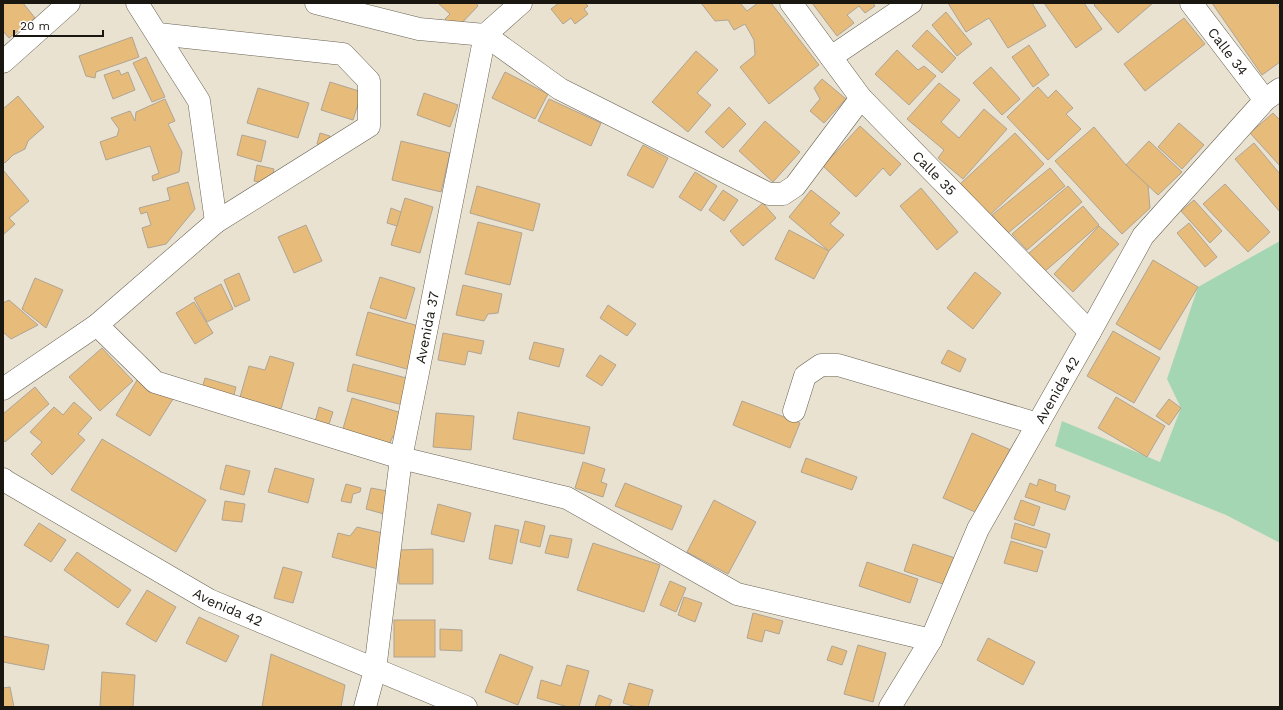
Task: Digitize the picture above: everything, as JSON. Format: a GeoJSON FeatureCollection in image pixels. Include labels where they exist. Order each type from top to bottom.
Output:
{"type":"FeatureCollection","features":[{"type":"Feature","properties":{"kind":"street"},"geometry":{"type":"LineString","coordinates":[[3,62],[69,3]]}},
{"type":"Feature","properties":{"kind":"street"},"geometry":{"type":"LineString","coordinates":[[138,3],[199,101],[216,222]]}},
{"type":"Feature","properties":{"kind":"street"},"geometry":{"type":"LineString","coordinates":[[316,3],[419,29],[484,35],[560,89],[769,194],[782,194],[795,186],[861,98]]}},
{"type":"Feature","properties":{"kind":"street"},"geometry":{"type":"LineString","coordinates":[[484,35],[521,3]]}},
{"type":"Feature","properties":{"kind":"street","name":"Calle 35"},"geometry":{"type":"LineString","coordinates":[[791,3],[861,98],[1090,332]]}},
{"type":"Feature","properties":{"kind":"street"},"geometry":{"type":"LineString","coordinates":[[831,57],[911,3]]}},
{"type":"Feature","properties":{"kind":"street","name":"Calle 34"},"geometry":{"type":"LineString","coordinates":[[1191,3],[1272,95]]}},
{"type":"Feature","properties":{"kind":"street"},"geometry":{"type":"LineString","coordinates":[[3,389],[97,325],[216,222],[369,126],[369,81],[343,54],[158,34]]}},
{"type":"Feature","properties":{"kind":"street","name":"Avenida 37"},"geometry":{"type":"LineString","coordinates":[[365,707],[375,670],[401,458],[484,35]]}},
{"type":"Feature","properties":{"kind":"street","name":"Avenida 42"},"geometry":{"type":"LineString","coordinates":[[890,707],[931,640],[978,529],[1143,236],[1272,95]]}},
{"type":"Feature","properties":{"kind":"street"},"geometry":{"type":"LineString","coordinates":[[97,325],[155,382],[401,458],[567,498],[737,594],[931,640]]}},
{"type":"Feature","properties":{"kind":"street"},"geometry":{"type":"LineString","coordinates":[[794,411],[805,376],[821,365],[838,364],[1038,424]]}},
{"type":"Feature","properties":{"kind":"street","name":"Avenida 42"},"geometry":{"type":"LineString","coordinates":[[3,479],[209,600],[466,707]]}},
{"type":"Feature","properties":{"kind":"green space"},"geometry":{"type":"Polygon","coordinates":[[[1280,241],[1280,543],[1226,515],[1055,446],[1062,421],[1160,462],[1181,408],[1167,379],[1198,287],[1280,241]]]}},
{"type":"Feature","properties":{"kind":"building"},"geometry":{"type":"Polygon","coordinates":[[[3,3],[23,3],[35,18],[9,38],[3,31],[3,3]]]}},
{"type":"Feature","properties":{"kind":"building"},"geometry":{"type":"Polygon","coordinates":[[[438,3],[476,3],[478,6],[456,29],[445,19],[450,14],[438,3]]]}},
{"type":"Feature","properties":{"kind":"building"},"geometry":{"type":"Polygon","coordinates":[[[559,3],[585,3],[588,6],[584,9],[588,14],[575,24],[571,18],[563,24],[551,9],[559,3]]]}},
{"type":"Feature","properties":{"kind":"building"},"geometry":{"type":"Polygon","coordinates":[[[701,3],[740,3],[747,11],[758,3],[771,3],[819,65],[769,104],[740,67],[755,55],[754,40],[745,24],[734,30],[728,20],[715,21],[701,3]]]}},
{"type":"Feature","properties":{"kind":"building"},"geometry":{"type":"Polygon","coordinates":[[[812,3],[873,3],[875,6],[865,13],[859,6],[847,15],[854,23],[837,36],[812,3]]]}},
{"type":"Feature","properties":{"kind":"building"},"geometry":{"type":"Polygon","coordinates":[[[948,3],[1032,3],[1046,26],[1008,48],[989,18],[966,32],[948,3]]]}},
{"type":"Feature","properties":{"kind":"building"},"geometry":{"type":"Polygon","coordinates":[[[1044,3],[1084,3],[1102,29],[1076,48],[1044,3]]]}},
{"type":"Feature","properties":{"kind":"building"},"geometry":{"type":"Polygon","coordinates":[[[1096,3],[1153,3],[1118,33],[1094,5],[1096,3]]]}},
{"type":"Feature","properties":{"kind":"building"},"geometry":{"type":"Polygon","coordinates":[[[1212,3],[1276,3],[1280,8],[1280,62],[1262,75],[1212,3]]]}},
{"type":"Feature","properties":{"kind":"building"},"geometry":{"type":"Polygon","coordinates":[[[946,12],[972,44],[957,56],[932,25],[946,12]]]}},
{"type":"Feature","properties":{"kind":"building"},"geometry":{"type":"Polygon","coordinates":[[[1184,18],[1205,44],[1145,91],[1124,64],[1184,18]]]}},
{"type":"Feature","properties":{"kind":"building"},"geometry":{"type":"Polygon","coordinates":[[[927,30],[956,58],[942,73],[912,46],[927,30]]]}},
{"type":"Feature","properties":{"kind":"building"},"geometry":{"type":"Polygon","coordinates":[[[132,37],[139,57],[96,72],[95,78],[86,76],[79,56],[132,37]]]}},
{"type":"Feature","properties":{"kind":"building"},"geometry":{"type":"Polygon","coordinates":[[[1029,45],[1049,75],[1033,87],[1012,57],[1029,45]]]}},
{"type":"Feature","properties":{"kind":"building"},"geometry":{"type":"Polygon","coordinates":[[[897,50],[918,70],[924,66],[936,76],[909,105],[875,74],[897,50]]]}},
{"type":"Feature","properties":{"kind":"building"},"geometry":{"type":"Polygon","coordinates":[[[696,51],[718,70],[697,93],[711,105],[688,132],[652,102],[696,51]]]}},
{"type":"Feature","properties":{"kind":"building"},"geometry":{"type":"Polygon","coordinates":[[[146,57],[165,97],[152,102],[133,63],[146,57]]]}},
{"type":"Feature","properties":{"kind":"building"},"geometry":{"type":"Polygon","coordinates":[[[991,67],[1020,99],[1002,115],[973,83],[991,67]]]}},
{"type":"Feature","properties":{"kind":"building"},"geometry":{"type":"Polygon","coordinates":[[[119,70],[121,75],[128,72],[135,90],[113,99],[104,75],[119,70]]]}},
{"type":"Feature","properties":{"kind":"building"},"geometry":{"type":"Polygon","coordinates":[[[505,72],[548,94],[535,119],[492,98],[505,72]]]}},
{"type":"Feature","properties":{"kind":"building"},"geometry":{"type":"Polygon","coordinates":[[[822,79],[846,99],[824,123],[810,111],[820,99],[814,88],[822,79]]]}},
{"type":"Feature","properties":{"kind":"building"},"geometry":{"type":"Polygon","coordinates":[[[330,82],[362,92],[353,120],[321,110],[330,82]]]}},
{"type":"Feature","properties":{"kind":"building"},"geometry":{"type":"Polygon","coordinates":[[[939,83],[960,100],[941,122],[959,138],[984,109],[1007,129],[963,179],[938,158],[944,150],[907,119],[939,83]]]}},
{"type":"Feature","properties":{"kind":"building"},"geometry":{"type":"Polygon","coordinates":[[[1038,87],[1048,98],[1056,90],[1073,108],[1066,114],[1081,129],[1048,160],[1007,117],[1038,87]]]}},
{"type":"Feature","properties":{"kind":"building"},"geometry":{"type":"Polygon","coordinates":[[[258,88],[309,103],[298,138],[247,123],[258,88]]]}},
{"type":"Feature","properties":{"kind":"building"},"geometry":{"type":"Polygon","coordinates":[[[424,93],[458,105],[450,127],[417,115],[424,93]]]}},
{"type":"Feature","properties":{"kind":"building"},"geometry":{"type":"Polygon","coordinates":[[[18,96],[44,127],[28,141],[25,149],[13,155],[5,163],[3,161],[3,109],[18,96]]]}},
{"type":"Feature","properties":{"kind":"building"},"geometry":{"type":"Polygon","coordinates":[[[165,99],[175,121],[168,124],[182,152],[179,172],[153,181],[152,176],[159,173],[150,146],[106,160],[100,142],[117,136],[119,129],[111,118],[130,111],[135,121],[136,112],[165,99]]]}},
{"type":"Feature","properties":{"kind":"building"},"geometry":{"type":"Polygon","coordinates":[[[549,99],[601,123],[591,146],[538,121],[549,99]]]}},
{"type":"Feature","properties":{"kind":"building"},"geometry":{"type":"Polygon","coordinates":[[[729,107],[746,124],[723,148],[705,132],[729,107]]]}},
{"type":"Feature","properties":{"kind":"building"},"geometry":{"type":"Polygon","coordinates":[[[1273,113],[1280,120],[1280,166],[1250,133],[1273,113]]]}},
{"type":"Feature","properties":{"kind":"building"},"geometry":{"type":"Polygon","coordinates":[[[765,121],[800,152],[773,182],[739,151],[765,121]]]}},
{"type":"Feature","properties":{"kind":"building"},"geometry":{"type":"Polygon","coordinates":[[[1179,123],[1204,145],[1182,169],[1158,147],[1179,123]]]}},
{"type":"Feature","properties":{"kind":"building"},"geometry":{"type":"Polygon","coordinates":[[[860,126],[901,164],[890,176],[883,168],[856,197],[823,166],[860,126]]]}},
{"type":"Feature","properties":{"kind":"building"},"geometry":{"type":"Polygon","coordinates":[[[1094,127],[1126,165],[1148,185],[1150,208],[1122,234],[1055,161],[1094,127]]]}},
{"type":"Feature","properties":{"kind":"building"},"geometry":{"type":"Polygon","coordinates":[[[320,133],[330,136],[327,147],[317,144],[320,133]]]}},
{"type":"Feature","properties":{"kind":"building"},"geometry":{"type":"Polygon","coordinates":[[[1015,133],[1044,164],[990,215],[960,184],[1015,133]]]}},
{"type":"Feature","properties":{"kind":"building"},"geometry":{"type":"Polygon","coordinates":[[[242,135],[266,141],[261,162],[237,155],[242,135]]]}},
{"type":"Feature","properties":{"kind":"building"},"geometry":{"type":"Polygon","coordinates":[[[401,141],[450,153],[441,192],[392,180],[401,141]]]}},
{"type":"Feature","properties":{"kind":"building"},"geometry":{"type":"Polygon","coordinates":[[[1149,141],[1182,172],[1158,195],[1126,165],[1149,141]]]}},
{"type":"Feature","properties":{"kind":"building"},"geometry":{"type":"Polygon","coordinates":[[[1254,143],[1280,174],[1280,212],[1235,159],[1254,143]]]}},
{"type":"Feature","properties":{"kind":"building"},"geometry":{"type":"Polygon","coordinates":[[[643,145],[668,158],[653,188],[627,175],[643,145]]]}},
{"type":"Feature","properties":{"kind":"building"},"geometry":{"type":"Polygon","coordinates":[[[257,165],[274,169],[271,184],[254,181],[257,165]]]}},
{"type":"Feature","properties":{"kind":"building"},"geometry":{"type":"Polygon","coordinates":[[[1050,168],[1065,186],[1008,233],[992,215],[1050,168]]]}},
{"type":"Feature","properties":{"kind":"building"},"geometry":{"type":"Polygon","coordinates":[[[3,170],[29,201],[9,218],[15,224],[3,235],[3,170]]]}},
{"type":"Feature","properties":{"kind":"building"},"geometry":{"type":"Polygon","coordinates":[[[695,172],[717,186],[701,211],[679,197],[695,172]]]}},
{"type":"Feature","properties":{"kind":"building"},"geometry":{"type":"Polygon","coordinates":[[[188,182],[195,209],[166,244],[148,248],[142,228],[151,225],[147,212],[141,214],[139,208],[170,200],[167,188],[188,182]]]}},
{"type":"Feature","properties":{"kind":"building"},"geometry":{"type":"Polygon","coordinates":[[[1225,184],[1270,232],[1248,252],[1203,204],[1225,184]]]}},
{"type":"Feature","properties":{"kind":"building"},"geometry":{"type":"Polygon","coordinates":[[[477,186],[540,204],[533,231],[470,213],[477,186]]]}},
{"type":"Feature","properties":{"kind":"building"},"geometry":{"type":"Polygon","coordinates":[[[1068,186],[1082,202],[1027,250],[1012,234],[1068,186]]]}},
{"type":"Feature","properties":{"kind":"building"},"geometry":{"type":"Polygon","coordinates":[[[921,188],[958,232],[937,250],[900,206],[921,188]]]}},
{"type":"Feature","properties":{"kind":"building"},"geometry":{"type":"Polygon","coordinates":[[[723,190],[738,200],[724,221],[709,210],[723,190]]]}},
{"type":"Feature","properties":{"kind":"building"},"geometry":{"type":"Polygon","coordinates":[[[811,190],[840,213],[830,224],[844,235],[829,251],[789,217],[811,190]]]}},
{"type":"Feature","properties":{"kind":"building"},"geometry":{"type":"Polygon","coordinates":[[[405,198],[433,207],[420,253],[391,245],[405,198]]]}},
{"type":"Feature","properties":{"kind":"building"},"geometry":{"type":"Polygon","coordinates":[[[1194,200],[1222,231],[1210,243],[1181,211],[1194,200]]]}},
{"type":"Feature","properties":{"kind":"building"},"geometry":{"type":"Polygon","coordinates":[[[763,203],[776,218],[743,246],[730,231],[763,203]]]}},
{"type":"Feature","properties":{"kind":"building"},"geometry":{"type":"Polygon","coordinates":[[[1083,206],[1099,225],[1044,272],[1028,254],[1083,206]]]}},
{"type":"Feature","properties":{"kind":"building"},"geometry":{"type":"Polygon","coordinates":[[[391,208],[401,212],[397,226],[387,223],[391,208]]]}},
{"type":"Feature","properties":{"kind":"building"},"geometry":{"type":"Polygon","coordinates":[[[478,222],[522,233],[510,285],[465,274],[478,222]]]}},
{"type":"Feature","properties":{"kind":"building"},"geometry":{"type":"Polygon","coordinates":[[[1189,223],[1217,257],[1205,267],[1177,233],[1189,223]]]}},
{"type":"Feature","properties":{"kind":"building"},"geometry":{"type":"Polygon","coordinates":[[[306,225],[322,261],[294,273],[278,237],[306,225]]]}},
{"type":"Feature","properties":{"kind":"building"},"geometry":{"type":"Polygon","coordinates":[[[1099,226],[1119,244],[1073,292],[1054,274],[1099,226]]]}},
{"type":"Feature","properties":{"kind":"building"},"geometry":{"type":"Polygon","coordinates":[[[789,230],[829,251],[814,279],[775,259],[789,230]]]}},
{"type":"Feature","properties":{"kind":"building"},"geometry":{"type":"Polygon","coordinates":[[[1153,260],[1198,287],[1160,350],[1116,324],[1153,260]]]}},
{"type":"Feature","properties":{"kind":"building"},"geometry":{"type":"Polygon","coordinates":[[[975,272],[1001,293],[973,329],[947,308],[975,272]]]}},
{"type":"Feature","properties":{"kind":"building"},"geometry":{"type":"Polygon","coordinates":[[[239,273],[250,300],[235,307],[224,280],[239,273]]]}},
{"type":"Feature","properties":{"kind":"building"},"geometry":{"type":"Polygon","coordinates":[[[380,277],[415,288],[406,319],[370,308],[380,277]]]}},
{"type":"Feature","properties":{"kind":"building"},"geometry":{"type":"Polygon","coordinates":[[[35,278],[63,290],[46,328],[22,309],[35,278]]]}},
{"type":"Feature","properties":{"kind":"building"},"geometry":{"type":"Polygon","coordinates":[[[221,284],[233,309],[207,322],[194,298],[221,284]]]}},
{"type":"Feature","properties":{"kind":"building"},"geometry":{"type":"Polygon","coordinates":[[[463,285],[502,294],[498,313],[488,314],[484,321],[456,315],[463,285]]]}},
{"type":"Feature","properties":{"kind":"building"},"geometry":{"type":"Polygon","coordinates":[[[9,300],[38,325],[11,339],[3,332],[3,303],[9,300]]]}},
{"type":"Feature","properties":{"kind":"building"},"geometry":{"type":"Polygon","coordinates":[[[194,302],[213,333],[195,344],[176,313],[194,302]]]}},
{"type":"Feature","properties":{"kind":"building"},"geometry":{"type":"Polygon","coordinates":[[[608,305],[636,324],[627,336],[600,318],[608,305]]]}},
{"type":"Feature","properties":{"kind":"building"},"geometry":{"type":"Polygon","coordinates":[[[368,312],[426,328],[414,371],[356,355],[368,312]]]}},
{"type":"Feature","properties":{"kind":"building"},"geometry":{"type":"Polygon","coordinates":[[[1113,331],[1160,358],[1134,403],[1087,376],[1113,331]]]}},
{"type":"Feature","properties":{"kind":"building"},"geometry":{"type":"Polygon","coordinates":[[[443,333],[484,341],[481,354],[468,351],[465,365],[438,360],[443,333]]]}},
{"type":"Feature","properties":{"kind":"building"},"geometry":{"type":"Polygon","coordinates":[[[534,342],[564,349],[559,367],[529,359],[534,342]]]}},
{"type":"Feature","properties":{"kind":"building"},"geometry":{"type":"Polygon","coordinates":[[[102,348],[133,381],[100,411],[69,377],[102,348]]]}},
{"type":"Feature","properties":{"kind":"building"},"geometry":{"type":"Polygon","coordinates":[[[948,350],[966,359],[960,372],[941,363],[948,350]]]}},
{"type":"Feature","properties":{"kind":"building"},"geometry":{"type":"Polygon","coordinates":[[[600,355],[616,365],[602,386],[586,376],[600,355]]]}},
{"type":"Feature","properties":{"kind":"building"},"geometry":{"type":"Polygon","coordinates":[[[270,356],[294,363],[281,409],[240,397],[249,366],[265,370],[270,356]]]}},
{"type":"Feature","properties":{"kind":"building"},"geometry":{"type":"Polygon","coordinates":[[[353,364],[414,380],[407,406],[347,391],[353,364]]]}},
{"type":"Feature","properties":{"kind":"building"},"geometry":{"type":"Polygon","coordinates":[[[139,377],[173,399],[150,436],[116,415],[139,377]]]}},
{"type":"Feature","properties":{"kind":"building"},"geometry":{"type":"Polygon","coordinates":[[[205,378],[236,387],[232,402],[201,392],[205,378]]]}},
{"type":"Feature","properties":{"kind":"building"},"geometry":{"type":"Polygon","coordinates":[[[35,387],[49,404],[5,442],[3,439],[3,414],[35,387]]]}},
{"type":"Feature","properties":{"kind":"building"},"geometry":{"type":"Polygon","coordinates":[[[1116,397],[1165,426],[1147,457],[1098,428],[1116,397]]]}},
{"type":"Feature","properties":{"kind":"building"},"geometry":{"type":"Polygon","coordinates":[[[352,398],[405,414],[400,437],[393,436],[389,445],[342,432],[352,398]]]}},
{"type":"Feature","properties":{"kind":"building"},"geometry":{"type":"Polygon","coordinates":[[[1169,399],[1181,408],[1169,425],[1156,416],[1169,399]]]}},
{"type":"Feature","properties":{"kind":"building"},"geometry":{"type":"Polygon","coordinates":[[[742,401],[800,423],[790,448],[733,425],[742,401]]]}},
{"type":"Feature","properties":{"kind":"building"},"geometry":{"type":"Polygon","coordinates":[[[74,402],[92,418],[78,434],[85,440],[52,475],[31,454],[42,442],[30,432],[54,407],[63,415],[74,402]]]}},
{"type":"Feature","properties":{"kind":"building"},"geometry":{"type":"Polygon","coordinates":[[[319,407],[333,412],[328,427],[315,422],[319,407]]]}},
{"type":"Feature","properties":{"kind":"building"},"geometry":{"type":"Polygon","coordinates":[[[518,412],[590,427],[584,454],[513,439],[518,412]]]}},
{"type":"Feature","properties":{"kind":"building"},"geometry":{"type":"Polygon","coordinates":[[[436,413],[474,416],[471,450],[433,447],[436,413]]]}},
{"type":"Feature","properties":{"kind":"building"},"geometry":{"type":"Polygon","coordinates":[[[972,433],[1011,450],[982,515],[943,498],[972,433]]]}},
{"type":"Feature","properties":{"kind":"building"},"geometry":{"type":"Polygon","coordinates":[[[102,439],[206,500],[176,552],[71,490],[102,439]]]}},
{"type":"Feature","properties":{"kind":"building"},"geometry":{"type":"Polygon","coordinates":[[[806,458],[857,477],[852,490],[801,472],[806,458]]]}},
{"type":"Feature","properties":{"kind":"building"},"geometry":{"type":"Polygon","coordinates":[[[583,462],[605,469],[601,482],[607,484],[603,497],[575,488],[583,462]]]}},
{"type":"Feature","properties":{"kind":"building"},"geometry":{"type":"Polygon","coordinates":[[[226,465],[250,471],[244,495],[220,489],[226,465]]]}},
{"type":"Feature","properties":{"kind":"building"},"geometry":{"type":"Polygon","coordinates":[[[275,468],[314,479],[308,503],[268,492],[275,468]]]}},
{"type":"Feature","properties":{"kind":"building"},"geometry":{"type":"Polygon","coordinates":[[[1039,479],[1056,485],[1055,491],[1070,496],[1065,510],[1025,497],[1030,483],[1037,486],[1039,479]]]}},
{"type":"Feature","properties":{"kind":"building"},"geometry":{"type":"Polygon","coordinates":[[[625,483],[682,506],[672,530],[615,506],[625,483]]]}},
{"type":"Feature","properties":{"kind":"building"},"geometry":{"type":"Polygon","coordinates":[[[346,484],[361,488],[360,492],[353,494],[351,503],[341,501],[346,484]]]}},
{"type":"Feature","properties":{"kind":"building"},"geometry":{"type":"Polygon","coordinates":[[[371,488],[387,491],[384,514],[366,509],[371,488]]]}},
{"type":"Feature","properties":{"kind":"building"},"geometry":{"type":"Polygon","coordinates":[[[714,500],[756,522],[728,574],[687,552],[714,500]]]}},
{"type":"Feature","properties":{"kind":"building"},"geometry":{"type":"Polygon","coordinates":[[[1021,500],[1040,507],[1034,526],[1014,519],[1021,500]]]}},
{"type":"Feature","properties":{"kind":"building"},"geometry":{"type":"Polygon","coordinates":[[[225,501],[245,504],[242,522],[222,520],[225,501]]]}},
{"type":"Feature","properties":{"kind":"building"},"geometry":{"type":"Polygon","coordinates":[[[438,504],[471,513],[464,542],[431,534],[438,504]]]}},
{"type":"Feature","properties":{"kind":"building"},"geometry":{"type":"Polygon","coordinates":[[[525,521],[545,526],[540,547],[520,542],[525,521]]]}},
{"type":"Feature","properties":{"kind":"building"},"geometry":{"type":"Polygon","coordinates":[[[39,523],[66,540],[51,562],[24,545],[39,523]]]}},
{"type":"Feature","properties":{"kind":"building"},"geometry":{"type":"Polygon","coordinates":[[[1015,523],[1050,534],[1046,548],[1011,538],[1015,523]]]}},
{"type":"Feature","properties":{"kind":"building"},"geometry":{"type":"Polygon","coordinates":[[[495,525],[519,530],[512,564],[489,559],[495,525]]]}},
{"type":"Feature","properties":{"kind":"building"},"geometry":{"type":"Polygon","coordinates":[[[357,527],[387,534],[378,569],[332,557],[338,533],[350,536],[357,527]]]}},
{"type":"Feature","properties":{"kind":"building"},"geometry":{"type":"Polygon","coordinates":[[[550,535],[572,539],[568,558],[545,553],[550,535]]]}},
{"type":"Feature","properties":{"kind":"building"},"geometry":{"type":"Polygon","coordinates":[[[1011,541],[1043,551],[1037,572],[1004,563],[1011,541]]]}},
{"type":"Feature","properties":{"kind":"building"},"geometry":{"type":"Polygon","coordinates":[[[593,543],[660,565],[644,612],[577,590],[593,543]]]}},
{"type":"Feature","properties":{"kind":"building"},"geometry":{"type":"Polygon","coordinates":[[[913,544],[955,558],[946,585],[904,571],[913,544]]]}},
{"type":"Feature","properties":{"kind":"building"},"geometry":{"type":"Polygon","coordinates":[[[433,549],[433,584],[399,584],[398,550],[433,549]]]}},
{"type":"Feature","properties":{"kind":"building"},"geometry":{"type":"Polygon","coordinates":[[[77,552],[131,590],[118,608],[64,570],[77,552]]]}},
{"type":"Feature","properties":{"kind":"building"},"geometry":{"type":"Polygon","coordinates":[[[867,562],[918,579],[910,603],[859,586],[867,562]]]}},
{"type":"Feature","properties":{"kind":"building"},"geometry":{"type":"Polygon","coordinates":[[[283,567],[302,572],[293,603],[274,598],[283,567]]]}},
{"type":"Feature","properties":{"kind":"building"},"geometry":{"type":"Polygon","coordinates":[[[670,581],[686,588],[676,612],[660,605],[670,581]]]}},
{"type":"Feature","properties":{"kind":"building"},"geometry":{"type":"Polygon","coordinates":[[[147,590],[176,607],[156,642],[126,624],[147,590]]]}},
{"type":"Feature","properties":{"kind":"building"},"geometry":{"type":"Polygon","coordinates":[[[684,597],[702,603],[695,622],[678,615],[684,597]]]}},
{"type":"Feature","properties":{"kind":"building"},"geometry":{"type":"Polygon","coordinates":[[[753,613],[783,621],[779,634],[765,630],[762,642],[747,638],[753,613]]]}},
{"type":"Feature","properties":{"kind":"building"},"geometry":{"type":"Polygon","coordinates":[[[199,617],[239,636],[226,662],[186,643],[199,617]]]}},
{"type":"Feature","properties":{"kind":"building"},"geometry":{"type":"Polygon","coordinates":[[[394,620],[435,620],[435,657],[394,657],[394,620]]]}},
{"type":"Feature","properties":{"kind":"building"},"geometry":{"type":"Polygon","coordinates":[[[440,629],[462,630],[462,651],[440,650],[440,629]]]}},
{"type":"Feature","properties":{"kind":"building"},"geometry":{"type":"Polygon","coordinates":[[[3,636],[49,645],[44,670],[3,662],[3,636]]]}},
{"type":"Feature","properties":{"kind":"building"},"geometry":{"type":"Polygon","coordinates":[[[988,638],[1035,662],[1023,685],[977,660],[988,638]]]}},
{"type":"Feature","properties":{"kind":"building"},"geometry":{"type":"Polygon","coordinates":[[[858,645],[886,653],[873,702],[844,694],[858,645]]]}},
{"type":"Feature","properties":{"kind":"building"},"geometry":{"type":"Polygon","coordinates":[[[832,646],[847,651],[842,665],[827,660],[832,646]]]}},
{"type":"Feature","properties":{"kind":"building"},"geometry":{"type":"Polygon","coordinates":[[[271,654],[345,685],[341,707],[262,707],[271,654]]]}},
{"type":"Feature","properties":{"kind":"building"},"geometry":{"type":"Polygon","coordinates":[[[500,654],[533,667],[518,705],[485,692],[500,654]]]}},
{"type":"Feature","properties":{"kind":"building"},"geometry":{"type":"Polygon","coordinates":[[[567,665],[589,671],[579,707],[568,707],[537,698],[541,680],[561,686],[567,665]]]}},
{"type":"Feature","properties":{"kind":"building"},"geometry":{"type":"Polygon","coordinates":[[[102,672],[135,675],[133,707],[100,707],[102,672]]]}},
{"type":"Feature","properties":{"kind":"building"},"geometry":{"type":"Polygon","coordinates":[[[629,683],[653,690],[648,707],[636,707],[623,703],[629,683]]]}},
{"type":"Feature","properties":{"kind":"building"},"geometry":{"type":"Polygon","coordinates":[[[10,687],[14,707],[3,707],[3,688],[10,687]]]}},
{"type":"Feature","properties":{"kind":"building"},"geometry":{"type":"Polygon","coordinates":[[[599,695],[612,700],[609,707],[595,707],[599,695]]]}}]}
